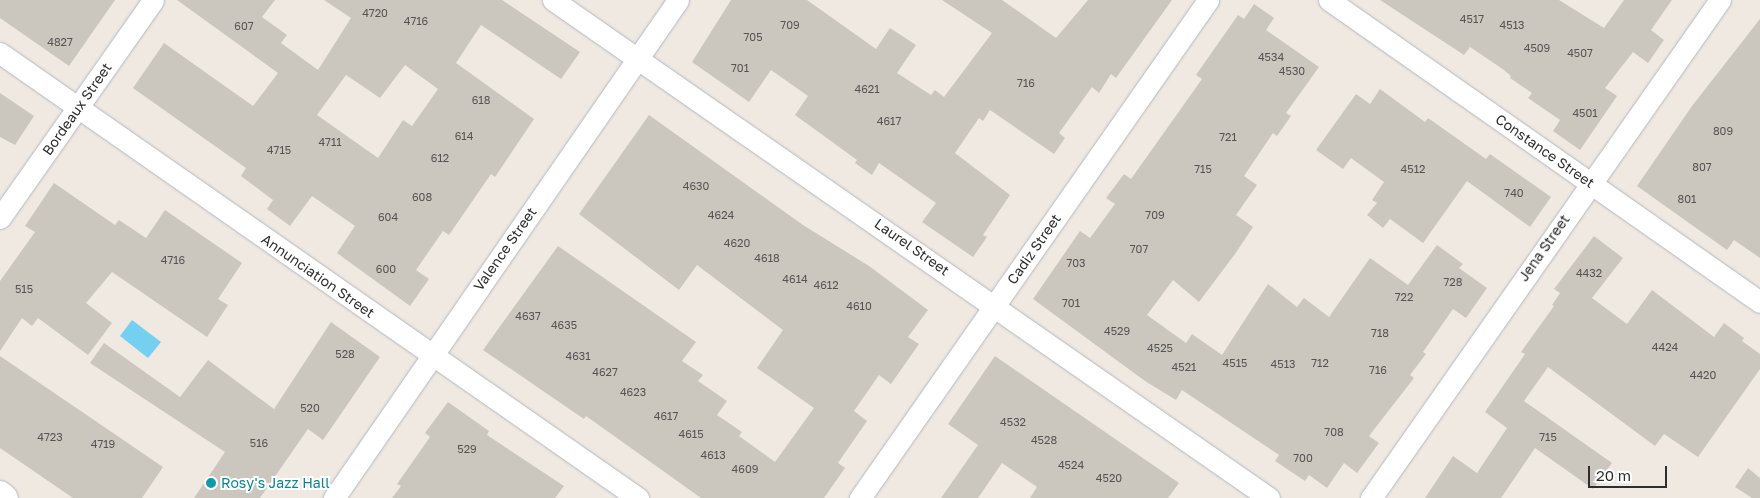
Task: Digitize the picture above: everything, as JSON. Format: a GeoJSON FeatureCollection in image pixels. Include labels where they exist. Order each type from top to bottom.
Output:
{"type":"FeatureCollection","features":[{"type":"Feature","properties":{"kind":"street","name":"Bordeaux Street"},"geometry":{"type":"LineString","coordinates":[[0,218],[153,0]]}},
{"type":"Feature","properties":{"kind":"street","name":"Laurel Street"},"geometry":{"type":"LineString","coordinates":[[553,0],[995,305],[1269,498]]}},
{"type":"Feature","properties":{"kind":"street","name":"Valence Street"},"geometry":{"type":"LineString","coordinates":[[334,498],[678,0]]}},
{"type":"Feature","properties":{"kind":"street","name":"Cadiz Street"},"geometry":{"type":"LineString","coordinates":[[860,498],[1208,0]]}},
{"type":"Feature","properties":{"kind":"street","name":"Constance Street"},"geometry":{"type":"LineString","coordinates":[[1329,0],[1760,302]]}},
{"type":"Feature","properties":{"kind":"street","name":"Jena Street"},"geometry":{"type":"LineString","coordinates":[[1371,498],[1590,182],[1720,0]]}},
{"type":"Feature","properties":{"kind":"street","name":"Annunciation Street"},"geometry":{"type":"LineString","coordinates":[[0,53],[431,356],[638,498]]}},
{"type":"Feature","properties":{"kind":"street"},"geometry":{"type":"LineString","coordinates":[[0,494],[5,498]]}},
{"type":"Feature","properties":{"kind":"water"},"geometry":{"type":"Polygon","coordinates":[[[132,320],[161,342],[148,358],[120,336],[132,320]]]}},
{"type":"Feature","properties":{"kind":"building"},"geometry":{"type":"Polygon","coordinates":[[[0,0],[115,0],[69,66],[0,18],[0,0]]]}},
{"type":"Feature","properties":{"kind":"building"},"geometry":{"type":"Polygon","coordinates":[[[177,0],[275,0],[262,17],[287,35],[281,43],[318,70],[351,18],[324,0],[502,0],[580,52],[561,79],[481,25],[456,63],[534,119],[495,177],[491,174],[449,235],[443,231],[416,270],[429,279],[410,306],[337,253],[355,226],[312,196],[290,226],[267,209],[273,200],[241,176],[246,168],[133,88],[164,43],[253,106],[278,73],[177,0]],[[405,65],[380,98],[346,75],[317,115],[378,158],[403,120],[412,126],[438,89],[405,65]]]}},
{"type":"Feature","properties":{"kind":"building"},"geometry":{"type":"Polygon","coordinates":[[[731,0],[807,0],[876,49],[890,28],[916,45],[897,73],[931,95],[935,90],[944,97],[992,33],[942,0],[1002,0],[1056,38],[1088,0],[1172,0],[1116,78],[1111,74],[1099,93],[1092,87],[1059,133],[1065,138],[1054,154],[990,110],[983,121],[979,118],[955,153],[1010,195],[983,235],[987,237],[973,257],[922,222],[936,203],[879,163],[872,175],[855,163],[857,160],[795,115],[808,96],[771,70],[749,102],[692,62],[731,0]]]}},
{"type":"Feature","properties":{"kind":"building"},"geometry":{"type":"Polygon","coordinates":[[[1380,0],[1559,0],[1604,28],[1624,0],[1672,0],[1651,30],[1664,40],[1648,63],[1633,52],[1605,88],[1617,96],[1580,150],[1553,131],[1560,120],[1528,98],[1532,93],[1510,78],[1511,76],[1504,70],[1470,47],[1464,55],[1380,0]]]}},
{"type":"Feature","properties":{"kind":"building"},"geometry":{"type":"Polygon","coordinates":[[[1254,4],[1274,18],[1266,30],[1319,67],[1286,113],[1291,116],[1277,136],[1273,133],[1244,176],[1257,185],[1236,215],[1253,227],[1235,254],[1199,302],[1173,280],[1147,315],[1186,343],[1192,334],[1222,355],[1268,284],[1297,307],[1304,298],[1329,317],[1370,258],[1408,285],[1437,245],[1463,264],[1459,268],[1487,288],[1466,318],[1453,309],[1423,352],[1426,354],[1410,375],[1414,378],[1369,436],[1379,443],[1357,473],[1344,463],[1327,488],[1309,475],[1305,481],[1275,461],[1279,455],[1182,390],[1176,400],[1145,381],[1033,299],[1080,231],[1090,238],[1115,204],[1106,198],[1124,174],[1131,179],[1202,79],[1196,75],[1238,15],[1244,19],[1254,4]]]}},
{"type":"Feature","properties":{"kind":"building"},"geometry":{"type":"Polygon","coordinates":[[[1760,19],[1760,258],[1734,240],[1727,250],[1637,186],[1692,106],[1760,19]]]}},
{"type":"Feature","properties":{"kind":"building"},"geometry":{"type":"Polygon","coordinates":[[[1380,89],[1425,122],[1428,118],[1486,159],[1490,154],[1551,197],[1530,227],[1467,181],[1423,243],[1390,219],[1383,228],[1367,215],[1377,203],[1372,200],[1384,182],[1351,158],[1343,169],[1316,150],[1356,94],[1370,104],[1380,89]]]}},
{"type":"Feature","properties":{"kind":"building"},"geometry":{"type":"Polygon","coordinates":[[[0,93],[34,116],[15,145],[0,137],[0,93]]]}},
{"type":"Feature","properties":{"kind":"building"},"geometry":{"type":"Polygon","coordinates":[[[649,115],[803,225],[869,266],[928,310],[908,337],[919,344],[891,384],[879,375],[854,411],[867,421],[838,463],[845,468],[824,498],[701,498],[586,416],[584,419],[483,350],[558,246],[696,342],[682,361],[703,375],[698,381],[727,401],[717,415],[742,432],[739,436],[775,462],[814,408],[757,368],[783,330],[697,265],[679,290],[579,214],[649,115]]]}},
{"type":"Feature","properties":{"kind":"building"},"geometry":{"type":"Polygon","coordinates":[[[54,183],[115,225],[119,220],[146,238],[165,210],[242,263],[218,299],[228,305],[207,337],[112,272],[86,303],[112,323],[88,355],[38,318],[32,326],[22,318],[0,351],[0,281],[35,232],[25,226],[54,183]]]}},
{"type":"Feature","properties":{"kind":"building"},"geometry":{"type":"Polygon","coordinates":[[[1594,236],[1623,258],[1592,298],[1627,324],[1652,290],[1714,337],[1724,323],[1744,338],[1742,341],[1760,354],[1760,369],[1698,457],[1664,434],[1655,446],[1548,367],[1524,401],[1612,463],[1593,489],[1535,448],[1501,498],[1425,498],[1453,456],[1477,473],[1507,428],[1485,412],[1525,354],[1521,352],[1554,306],[1552,305],[1560,293],[1554,289],[1594,236]]]}},
{"type":"Feature","properties":{"kind":"building"},"geometry":{"type":"Polygon","coordinates":[[[331,322],[380,357],[323,440],[308,429],[260,498],[194,498],[225,452],[90,363],[104,343],[180,397],[208,360],[274,409],[331,322]]]}},
{"type":"Feature","properties":{"kind":"building"},"geometry":{"type":"Polygon","coordinates":[[[0,356],[163,467],[142,498],[73,498],[0,448],[0,356]]]}},
{"type":"Feature","properties":{"kind":"building"},"geometry":{"type":"Polygon","coordinates":[[[995,356],[1179,483],[1168,498],[1030,498],[1037,487],[1002,463],[978,498],[941,498],[978,445],[948,424],[995,356]]]}},
{"type":"Feature","properties":{"kind":"building"},"geometry":{"type":"Polygon","coordinates":[[[448,402],[489,431],[487,435],[564,486],[555,498],[392,498],[401,486],[397,484],[430,437],[425,433],[448,402]]]}},
{"type":"Feature","properties":{"kind":"building"},"geometry":{"type":"Polygon","coordinates":[[[1748,468],[1760,478],[1760,498],[1752,498],[1735,487],[1748,468]]]}},
{"type":"Feature","properties":{"kind":"place","name":"Rosy's Jazz Hall"},"geometry":{"type":"Point","coordinates":[211,483]}}]}
